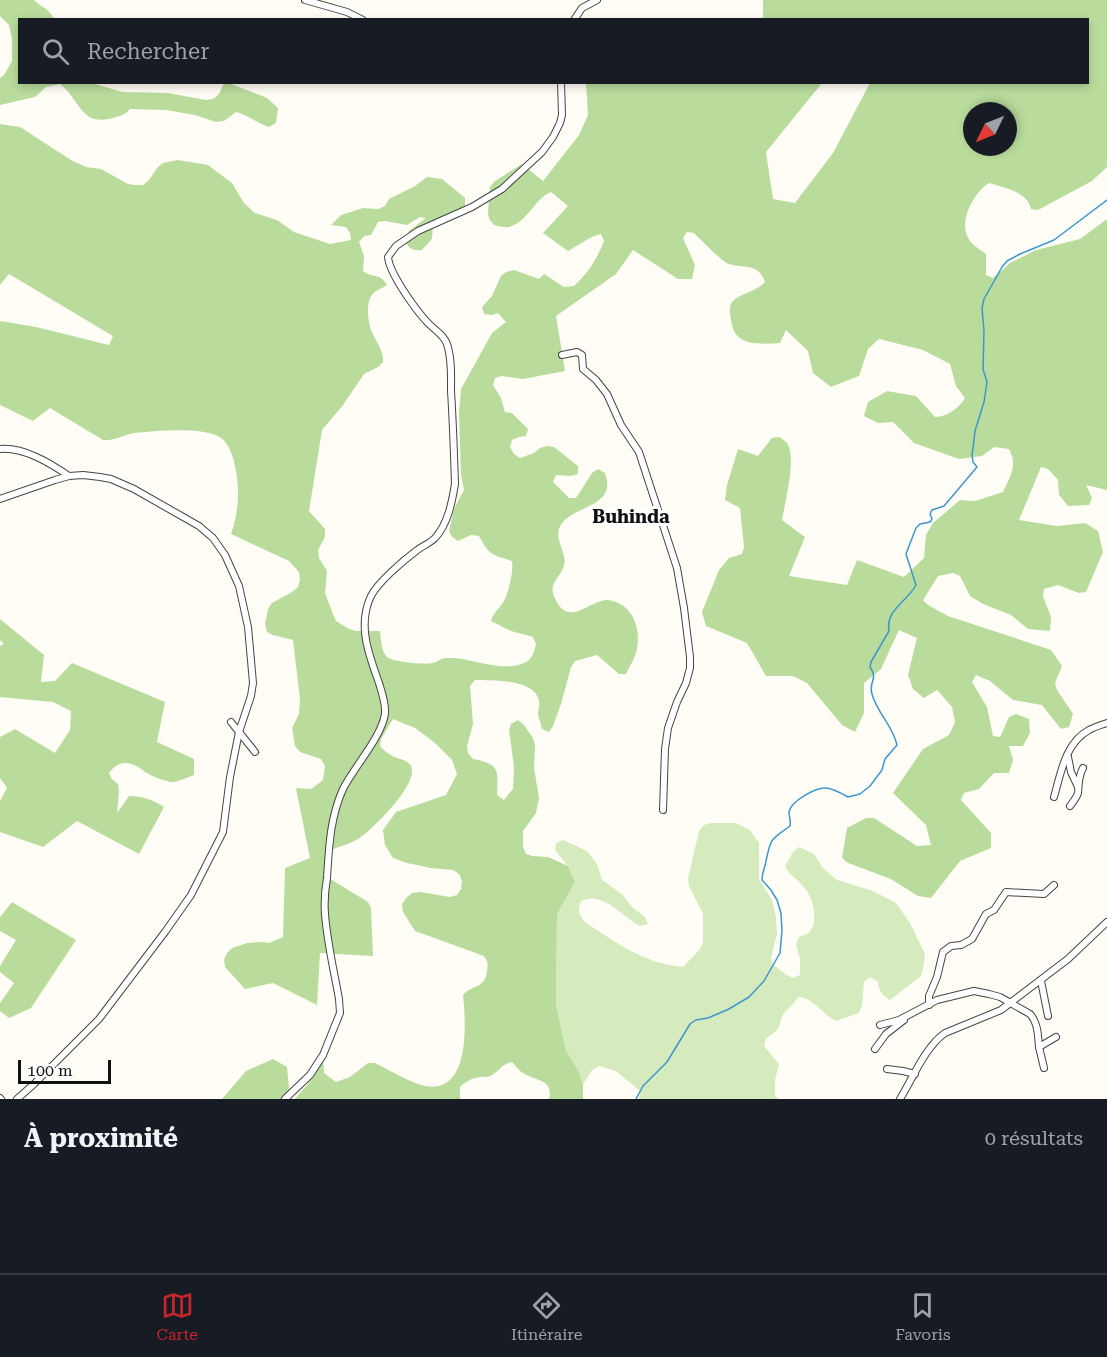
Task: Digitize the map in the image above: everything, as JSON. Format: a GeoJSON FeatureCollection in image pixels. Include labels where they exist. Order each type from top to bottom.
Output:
{"type":"FeatureCollection","features":[{"type":"Feature","properties":{"kind":"street"},"geometry":{"type":"LineString","coordinates":[[305,0],[347,12],[359,18]]}},
{"type":"Feature","properties":{"kind":"street"},"geometry":{"type":"LineString","coordinates":[[575,18],[582,8],[597,0]]}},
{"type":"Feature","properties":{"kind":"street"},"geometry":{"type":"LineString","coordinates":[[285,1099],[310,1075],[322,1055],[340,1013],[325,913],[328,851],[333,816],[344,789],[380,728],[385,714],[383,696],[369,655],[365,635],[365,614],[378,586],[415,551],[435,538],[444,525],[455,484],[448,346],[441,334],[427,323],[396,278],[388,264],[388,257],[396,246],[418,231],[472,207],[502,189],[542,152],[560,123],[561,84]]}},
{"type":"Feature","properties":{"kind":"street"},"geometry":{"type":"LineString","coordinates":[[562,355],[577,352],[582,355],[583,369],[607,394],[621,425],[639,452],[677,568],[690,668],[668,728],[663,810]]}},
{"type":"Feature","properties":{"kind":"street"},"geometry":{"type":"LineString","coordinates":[[0,449],[7,448],[40,458],[69,476]]}},
{"type":"Feature","properties":{"kind":"street"},"geometry":{"type":"LineString","coordinates":[[0,499],[55,480],[83,475],[111,479],[134,489],[199,526],[213,538],[225,555],[238,586],[248,627],[253,683],[239,732],[223,832],[191,895],[99,1019],[16,1099]]}},
{"type":"Feature","properties":{"kind":"street"},"geometry":{"type":"LineString","coordinates":[[231,722],[255,752]]}},
{"type":"Feature","properties":{"kind":"street"},"geometry":{"type":"LineString","coordinates":[[1054,797],[1070,748],[1079,736],[1089,729],[1107,723]]}},
{"type":"Feature","properties":{"kind":"street"},"geometry":{"type":"LineString","coordinates":[[1070,748],[1068,759],[1078,787]]}},
{"type":"Feature","properties":{"kind":"street"},"geometry":{"type":"LineString","coordinates":[[1070,806],[1078,795],[1079,774],[1083,768]]}},
{"type":"Feature","properties":{"kind":"street"},"geometry":{"type":"LineString","coordinates":[[929,1005],[929,996],[943,952],[951,946],[961,945],[972,939],[986,914],[994,910],[1006,891],[1044,894],[1054,885]]}},
{"type":"Feature","properties":{"kind":"street"},"geometry":{"type":"LineString","coordinates":[[900,1099],[928,1051],[939,1038],[945,1033],[989,1016],[1012,1003],[1068,959],[1107,922]]}},
{"type":"Feature","properties":{"kind":"street"},"geometry":{"type":"LineString","coordinates":[[1041,981],[1048,1016]]}},
{"type":"Feature","properties":{"kind":"street"},"geometry":{"type":"LineString","coordinates":[[880,1025],[909,1016],[938,1000],[974,991],[989,994],[1012,1003],[1033,1017],[1044,1068]]}},
{"type":"Feature","properties":{"kind":"street"},"geometry":{"type":"LineString","coordinates":[[875,1049],[886,1034],[909,1016]]}},
{"type":"Feature","properties":{"kind":"street"},"geometry":{"type":"LineString","coordinates":[[1039,1047],[1056,1037]]}},
{"type":"Feature","properties":{"kind":"street"},"geometry":{"type":"LineString","coordinates":[[887,1069],[915,1074]]}},
{"type":"Feature","properties":{"kind":"green space"},"geometry":{"type":"Polygon","coordinates":[[[0,0],[34,0],[52,15],[54,18],[18,18],[18,84],[60,84],[46,87],[35,97],[0,105],[0,78],[12,61],[12,39],[9,25],[0,16],[0,0]]]}},
{"type":"Feature","properties":{"kind":"green space"},"geometry":{"type":"Polygon","coordinates":[[[763,0],[1107,0],[1107,167],[1092,181],[1038,210],[1031,209],[1029,203],[1020,194],[989,183],[972,202],[965,227],[971,242],[986,254],[986,275],[993,278],[1010,263],[1036,250],[1080,239],[1107,219],[1107,490],[1086,485],[1092,498],[1089,505],[1068,506],[1059,495],[1058,480],[1048,469],[1041,467],[1019,520],[1057,526],[1085,523],[1098,531],[1103,552],[1086,592],[1079,593],[1058,585],[1044,589],[1043,596],[1051,617],[1050,631],[1028,629],[1011,615],[983,604],[970,596],[960,576],[953,573],[938,576],[923,600],[948,616],[1051,650],[1062,666],[1055,683],[1073,714],[1069,727],[1061,729],[1042,705],[1013,700],[990,681],[976,675],[972,682],[987,707],[993,736],[1000,737],[1009,717],[1016,714],[1029,719],[1030,733],[1023,746],[1009,746],[1013,760],[1009,773],[994,773],[979,789],[964,793],[961,800],[991,833],[991,848],[960,861],[931,898],[918,896],[891,879],[848,863],[842,858],[847,828],[866,818],[874,818],[917,846],[931,845],[926,825],[893,793],[923,749],[949,735],[955,722],[952,707],[937,690],[924,698],[913,689],[908,675],[917,638],[899,630],[881,669],[864,683],[864,713],[855,732],[842,725],[807,683],[793,676],[766,676],[747,643],[706,626],[702,612],[719,570],[729,558],[742,554],[744,547],[740,508],[725,500],[738,449],[758,456],[772,438],[779,437],[786,443],[791,454],[791,463],[782,520],[805,537],[789,576],[847,585],[857,560],[904,577],[924,558],[926,535],[933,523],[960,500],[975,501],[1003,492],[1012,471],[1012,455],[1009,449],[994,447],[982,456],[959,459],[914,443],[893,422],[878,423],[864,416],[868,402],[887,391],[916,396],[935,417],[952,411],[965,398],[956,386],[950,364],[923,350],[879,339],[868,349],[859,376],[831,387],[813,373],[808,351],[786,330],[780,343],[763,344],[742,339],[733,329],[730,305],[736,298],[765,282],[759,271],[750,267],[729,264],[694,233],[687,232],[683,238],[695,265],[692,279],[678,279],[633,250],[616,274],[556,316],[565,371],[523,379],[502,376],[495,378],[493,385],[501,398],[505,412],[512,413],[528,429],[526,436],[512,440],[510,447],[514,454],[520,458],[540,448],[554,447],[578,466],[578,474],[556,475],[553,482],[569,498],[576,498],[592,473],[598,469],[605,473],[606,492],[601,499],[570,516],[559,528],[559,539],[565,560],[562,571],[554,583],[553,591],[558,604],[563,610],[569,612],[576,612],[607,600],[624,606],[630,612],[637,627],[638,644],[635,656],[626,674],[619,674],[597,655],[575,661],[549,732],[542,729],[538,715],[539,701],[530,688],[512,682],[492,680],[475,680],[470,686],[473,724],[467,746],[468,753],[473,759],[493,766],[497,774],[497,795],[504,800],[513,789],[514,767],[509,730],[511,724],[518,720],[524,725],[535,745],[534,768],[539,798],[536,813],[523,831],[523,847],[526,854],[548,857],[568,866],[575,882],[557,914],[556,1005],[566,1051],[578,1070],[583,1085],[583,1099],[549,1099],[550,1092],[546,1084],[528,1076],[512,1062],[488,1077],[476,1078],[465,1083],[460,1087],[460,1099],[295,1099],[312,1079],[323,1055],[324,1073],[336,1082],[350,1077],[368,1063],[375,1063],[421,1085],[437,1086],[449,1081],[457,1070],[464,1039],[463,995],[484,981],[488,965],[484,956],[415,931],[403,912],[402,904],[406,898],[412,893],[420,892],[450,897],[457,895],[462,881],[459,874],[453,870],[431,868],[393,858],[385,845],[383,830],[396,812],[446,795],[457,774],[452,760],[434,742],[415,728],[393,719],[381,739],[380,746],[411,766],[412,774],[408,783],[393,806],[365,834],[355,841],[328,851],[327,877],[368,902],[371,908],[373,956],[320,953],[317,1005],[273,983],[245,989],[225,967],[224,960],[232,948],[247,943],[269,943],[283,937],[285,868],[310,858],[296,788],[311,789],[323,780],[325,766],[321,759],[300,752],[295,746],[292,728],[299,714],[300,699],[293,640],[267,632],[265,624],[268,609],[272,603],[298,587],[299,572],[289,561],[231,534],[237,509],[238,483],[232,455],[221,438],[203,432],[179,430],[134,433],[103,440],[50,408],[33,421],[0,405],[0,321],[36,327],[109,345],[113,336],[9,274],[0,285],[0,124],[20,127],[71,160],[86,167],[101,169],[128,184],[143,185],[163,163],[178,160],[208,165],[232,183],[244,203],[255,213],[277,220],[294,232],[330,244],[351,240],[346,227],[331,225],[341,215],[363,208],[378,209],[385,206],[389,199],[427,177],[442,179],[465,198],[465,206],[459,211],[433,224],[432,239],[422,250],[412,249],[405,241],[409,231],[426,218],[420,217],[407,225],[378,222],[371,235],[364,236],[359,242],[364,256],[363,271],[382,278],[387,285],[373,293],[368,306],[370,327],[383,362],[364,374],[343,405],[322,430],[309,511],[325,529],[325,537],[318,550],[319,558],[327,571],[325,593],[336,621],[356,631],[380,631],[387,657],[410,663],[429,664],[450,658],[496,666],[515,666],[531,658],[536,644],[533,637],[511,631],[491,621],[506,595],[512,561],[492,553],[479,536],[471,535],[458,541],[449,531],[454,509],[464,490],[461,475],[459,412],[461,389],[492,333],[506,322],[498,313],[484,314],[482,307],[492,296],[501,276],[514,270],[539,279],[544,274],[564,287],[574,286],[592,265],[604,241],[601,234],[568,251],[543,233],[568,206],[551,192],[545,195],[516,224],[509,227],[494,225],[489,219],[488,212],[490,187],[495,181],[522,164],[543,181],[579,135],[588,115],[586,84],[821,84],[766,152],[773,199],[795,203],[833,153],[869,84],[1089,84],[1089,18],[763,18],[763,0]]]}},
{"type":"Feature","properties":{"kind":"green space"},"geometry":{"type":"Polygon","coordinates":[[[60,84],[95,84],[123,92],[168,93],[206,100],[213,99],[219,94],[224,84],[232,84],[267,98],[278,108],[276,123],[269,127],[236,112],[224,121],[216,122],[195,115],[166,110],[130,109],[124,114],[102,120],[87,115],[60,84]]]}},
{"type":"Feature","properties":{"kind":"green space"},"geometry":{"type":"Polygon","coordinates":[[[0,619],[44,655],[41,682],[55,681],[72,663],[165,702],[157,742],[194,759],[194,775],[170,782],[127,763],[118,765],[109,773],[118,784],[117,813],[129,796],[148,799],[164,807],[139,854],[77,821],[43,847],[0,832],[0,801],[7,788],[0,778],[0,737],[15,729],[55,753],[70,730],[71,711],[53,702],[0,697],[0,646],[4,644],[0,640],[0,619]]]}},
{"type":"Feature","properties":{"kind":"green space"},"geometry":{"type":"Polygon","coordinates":[[[736,823],[750,830],[759,843],[759,879],[772,900],[776,917],[777,934],[771,958],[773,964],[785,974],[793,978],[800,975],[800,959],[796,944],[799,937],[808,933],[813,927],[814,920],[810,896],[785,866],[793,852],[799,847],[814,854],[822,867],[837,880],[873,891],[896,903],[910,923],[925,954],[921,976],[890,1000],[881,992],[878,982],[870,977],[864,982],[862,1006],[859,1013],[836,1021],[809,1000],[798,997],[783,1014],[778,1029],[766,1039],[764,1046],[779,1064],[775,1080],[775,1096],[779,1099],[639,1099],[640,1091],[616,1071],[599,1066],[592,1070],[583,1085],[578,1070],[566,1051],[556,1005],[557,914],[575,882],[568,866],[555,850],[556,843],[563,840],[587,851],[597,864],[602,880],[622,894],[632,907],[645,917],[648,924],[640,926],[612,906],[597,899],[581,901],[580,915],[586,923],[643,957],[683,967],[700,949],[703,942],[703,914],[689,886],[688,879],[699,831],[704,825],[736,823]]]}},
{"type":"Feature","properties":{"kind":"green space"},"geometry":{"type":"Polygon","coordinates":[[[12,902],[76,940],[31,1008],[9,1018],[0,1011],[0,1003],[14,983],[0,972],[0,966],[16,940],[0,931],[0,917],[12,902]]]}},
{"type":"Feature","properties":{"kind":"green space"},"geometry":{"type":"Polygon","coordinates":[[[273,1059],[287,1067],[290,1099],[222,1099],[246,1071],[273,1059]]]}},
{"type":"Feature","properties":{"kind":"waterway"},"geometry":{"type":"LineString","coordinates":[[636,1099],[643,1086],[667,1062],[690,1024],[729,1009],[749,997],[764,981],[780,953],[781,913],[777,900],[762,877],[771,843],[775,837],[790,826],[791,808],[804,796],[825,788],[848,797],[860,794],[870,786],[882,770],[885,759],[897,745],[874,701],[871,690],[874,675],[870,667],[889,631],[890,617],[916,585],[906,554],[916,528],[920,524],[930,522],[932,510],[944,506],[977,467],[972,455],[975,431],[984,402],[987,382],[983,369],[982,308],[984,299],[1007,261],[1054,240],[1107,200]]}},
{"type":"Feature","properties":{"kind":"district","name":"Buhinda"},"geometry":{"type":"Point","coordinates":[631,517]}}]}
